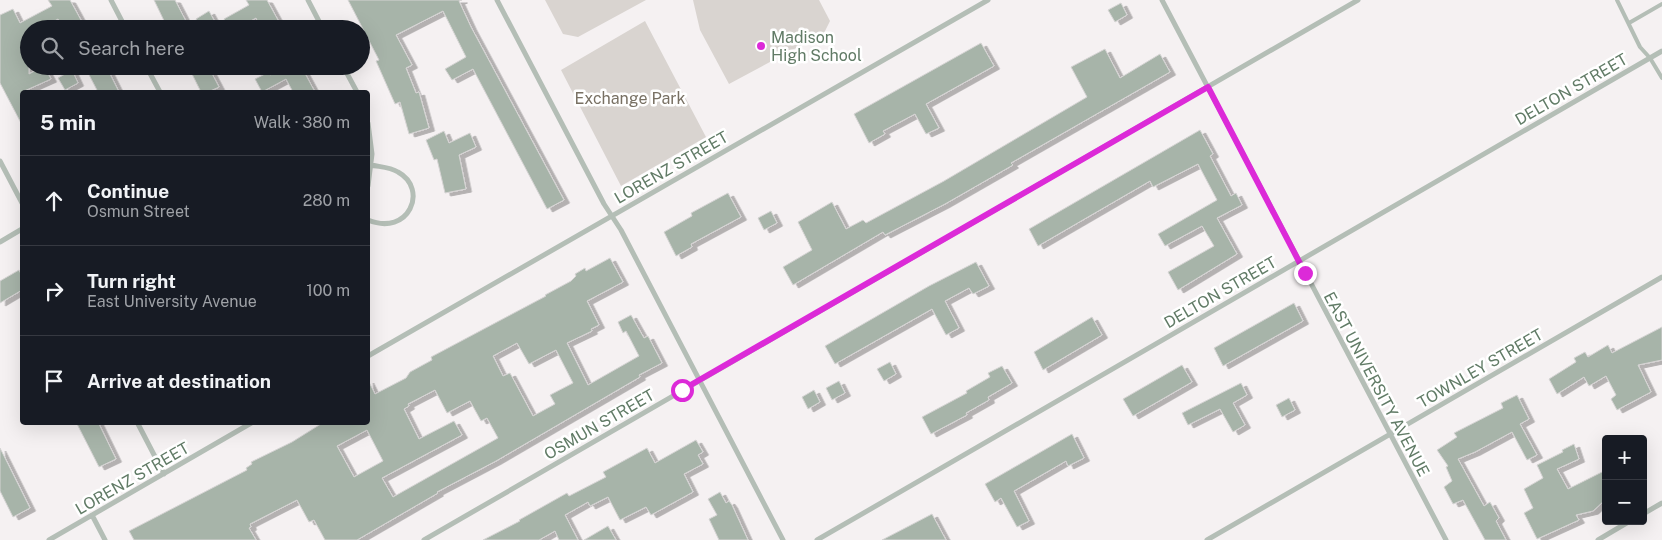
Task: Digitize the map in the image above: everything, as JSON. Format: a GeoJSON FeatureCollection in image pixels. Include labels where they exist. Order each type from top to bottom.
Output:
{"type":"FeatureCollection","features":[{"type":"Feature","properties":{"kind":"street"},"geometry":{"type":"LineString","coordinates":[[111,0],[121,20]]}},
{"type":"Feature","properties":{"kind":"street"},"geometry":{"type":"LineString","coordinates":[[308,0],[318,20]]}},
{"type":"Feature","properties":{"kind":"street"},"geometry":{"type":"LineString","coordinates":[[497,0],[700,380],[783,540]]}},
{"type":"Feature","properties":{"kind":"street","name":"LORENZ STREET"},"geometry":{"type":"LineString","coordinates":[[370,355],[988,0]]}},
{"type":"Feature","properties":{"kind":"street","name":"EAST UNIVERSITY AVENUE"},"geometry":{"type":"LineString","coordinates":[[1162,0],[1446,540]]}},
{"type":"Feature","properties":{"kind":"street","name":"OSMUN STREET"},"geometry":{"type":"LineString","coordinates":[[424,540],[1358,0]]}},
{"type":"Feature","properties":{"kind":"street","name":"DELTON STREET"},"geometry":{"type":"LineString","coordinates":[[817,540],[1662,51]]}},
{"type":"Feature","properties":{"kind":"street"},"geometry":{"type":"LineString","coordinates":[[151,75],[159,90]]}},
{"type":"Feature","properties":{"kind":"street"},"geometry":{"type":"LineString","coordinates":[[348,75],[356,90]]}},
{"type":"Feature","properties":{"kind":"street"},"geometry":{"type":"LineString","coordinates":[[370,133],[370,172]]}},
{"type":"Feature","properties":{"kind":"street"},"geometry":{"type":"LineString","coordinates":[[0,161],[20,200]]}},
{"type":"Feature","properties":{"kind":"street"},"geometry":{"type":"LineString","coordinates":[[370,221],[383,225],[392,224],[405,215],[412,203],[410,186],[400,173],[371,165]]}},
{"type":"Feature","properties":{"kind":"street"},"geometry":{"type":"LineString","coordinates":[[0,242],[20,230]]}},
{"type":"Feature","properties":{"kind":"street","name":"TOWNLEY STREET"},"geometry":{"type":"LineString","coordinates":[[1207,540],[1662,277]]}},
{"type":"Feature","properties":{"kind":"street"},"geometry":{"type":"LineString","coordinates":[[139,425],[164,474]]}},
{"type":"Feature","properties":{"kind":"street","name":"LORENZ STREET"},"geometry":{"type":"LineString","coordinates":[[50,540],[248,425]]}},
{"type":"Feature","properties":{"kind":"street"},"geometry":{"type":"LineString","coordinates":[[1647,512],[1662,503]]}},
{"type":"Feature","properties":{"kind":"street"},"geometry":{"type":"LineString","coordinates":[[92,515],[105,540]]}},
{"type":"Feature","properties":{"kind":"street"},"geometry":{"type":"LineString","coordinates":[[1598,540],[1623,525]]}},
{"type":"Feature","properties":{"kind":"lane"},"geometry":{"type":"LineString","coordinates":[[1617,0],[1640,47],[1650,58],[1662,78]]}},
{"type":"Feature","properties":{"kind":"lane"},"geometry":{"type":"LineString","coordinates":[[1629,23],[1662,4]]}},
{"type":"Feature","properties":{"kind":"green space"},"geometry":{"type":"Polygon","coordinates":[[[545,0],[646,0],[578,37],[563,34],[545,0]]]}},
{"type":"Feature","properties":{"kind":"green space"},"geometry":{"type":"Polygon","coordinates":[[[693,0],[819,0],[830,21],[824,33],[729,84],[700,30],[693,0]]]}},
{"type":"Feature","properties":{"kind":"green space","name":"Exchange Park"},"geometry":{"type":"Polygon","coordinates":[[[645,21],[706,137],[621,186],[561,70],[645,21]]]}},
{"type":"Feature","properties":{"kind":"building"},"geometry":{"type":"Polygon","coordinates":[[[48,0],[70,0],[81,20],[26,20],[52,6],[48,0]]]}},
{"type":"Feature","properties":{"kind":"building"},"geometry":{"type":"Polygon","coordinates":[[[154,0],[175,0],[185,20],[164,20],[154,0]]]}},
{"type":"Feature","properties":{"kind":"building"},"geometry":{"type":"Polygon","coordinates":[[[246,0],[267,0],[278,20],[257,20],[256,18],[252,20],[224,20],[249,5],[246,0]]]}},
{"type":"Feature","properties":{"kind":"building"},"geometry":{"type":"Polygon","coordinates":[[[348,0],[462,0],[459,1],[471,27],[564,200],[547,209],[473,69],[452,80],[445,69],[466,57],[443,11],[396,35],[412,65],[406,68],[416,93],[419,92],[429,128],[409,134],[400,102],[395,104],[376,61],[379,60],[370,43],[370,20],[358,20],[348,0]]]}},
{"type":"Feature","properties":{"kind":"building"},"geometry":{"type":"Polygon","coordinates":[[[1121,3],[1127,15],[1115,22],[1108,10],[1121,3]]]}},
{"type":"Feature","properties":{"kind":"building"},"geometry":{"type":"Polygon","coordinates":[[[13,9],[20,23],[20,75],[49,75],[51,79],[26,90],[20,90],[20,121],[0,83],[0,15],[13,9]]]}},
{"type":"Feature","properties":{"kind":"building"},"geometry":{"type":"Polygon","coordinates":[[[209,11],[214,20],[196,20],[209,11]]]}},
{"type":"Feature","properties":{"kind":"building"},"geometry":{"type":"Polygon","coordinates":[[[981,43],[994,66],[926,104],[939,128],[926,134],[915,114],[883,131],[885,134],[869,143],[854,114],[981,43]]]}},
{"type":"Feature","properties":{"kind":"building"},"geometry":{"type":"Polygon","coordinates":[[[1105,49],[1120,78],[1160,54],[1170,72],[1011,163],[1013,165],[945,204],[885,235],[883,232],[793,285],[783,267],[812,250],[798,222],[832,202],[846,229],[863,220],[866,223],[944,181],[1087,97],[1071,67],[1105,49]]]}},
{"type":"Feature","properties":{"kind":"building"},"geometry":{"type":"Polygon","coordinates":[[[63,75],[74,75],[78,83],[65,90],[58,78],[63,75]]]}},
{"type":"Feature","properties":{"kind":"building"},"geometry":{"type":"Polygon","coordinates":[[[89,75],[110,75],[118,90],[97,90],[89,75]]]}},
{"type":"Feature","properties":{"kind":"building"},"geometry":{"type":"Polygon","coordinates":[[[192,75],[213,75],[219,87],[212,90],[200,90],[192,75]]]}},
{"type":"Feature","properties":{"kind":"building"},"geometry":{"type":"Polygon","coordinates":[[[263,75],[306,75],[314,90],[292,90],[286,79],[266,90],[261,90],[255,79],[263,75]]]}},
{"type":"Feature","properties":{"kind":"building"},"geometry":{"type":"Polygon","coordinates":[[[1200,130],[1213,154],[1210,156],[1231,196],[1236,193],[1242,205],[1217,218],[1237,254],[1178,290],[1168,272],[1214,246],[1202,226],[1165,246],[1158,234],[1217,200],[1198,164],[1153,187],[1150,181],[1038,246],[1029,229],[1200,130]]]}},
{"type":"Feature","properties":{"kind":"building"},"geometry":{"type":"Polygon","coordinates":[[[444,131],[449,143],[470,133],[476,147],[459,155],[466,189],[445,193],[437,159],[434,160],[426,140],[444,131]]]}},
{"type":"Feature","properties":{"kind":"building"},"geometry":{"type":"Polygon","coordinates":[[[728,193],[741,217],[691,244],[692,247],[676,256],[664,232],[692,216],[691,213],[728,193]]]}},
{"type":"Feature","properties":{"kind":"building"},"geometry":{"type":"Polygon","coordinates":[[[771,211],[777,223],[764,230],[758,218],[771,211]]]}},
{"type":"Feature","properties":{"kind":"building"},"geometry":{"type":"Polygon","coordinates":[[[610,258],[623,282],[587,301],[599,325],[591,329],[592,331],[567,343],[588,385],[639,356],[626,331],[623,333],[618,322],[631,315],[644,338],[648,336],[662,363],[357,540],[325,540],[314,520],[309,522],[297,500],[250,524],[251,527],[249,528],[256,540],[134,540],[129,531],[247,470],[246,468],[252,464],[251,462],[292,442],[319,425],[370,425],[370,384],[375,394],[406,378],[410,372],[432,360],[431,357],[546,296],[571,281],[576,276],[575,274],[585,268],[586,271],[610,258]],[[517,343],[493,356],[503,376],[510,373],[533,416],[555,404],[550,395],[573,383],[556,350],[529,364],[517,343]],[[435,390],[408,404],[409,406],[404,409],[419,439],[454,421],[462,435],[382,478],[393,497],[498,438],[487,418],[481,421],[470,401],[447,413],[435,390]],[[367,430],[337,446],[354,477],[383,461],[367,430]]]}},
{"type":"Feature","properties":{"kind":"building"},"geometry":{"type":"Polygon","coordinates":[[[976,262],[989,286],[973,294],[969,288],[945,301],[959,328],[946,335],[932,309],[835,364],[825,346],[929,286],[976,262]]]}},
{"type":"Feature","properties":{"kind":"building"},"geometry":{"type":"Polygon","coordinates":[[[19,270],[20,291],[0,303],[0,281],[19,270]]]}},
{"type":"Feature","properties":{"kind":"building"},"geometry":{"type":"Polygon","coordinates":[[[1294,303],[1303,321],[1223,366],[1214,348],[1294,303]]]}},
{"type":"Feature","properties":{"kind":"building"},"geometry":{"type":"Polygon","coordinates":[[[1092,317],[1102,335],[1043,370],[1034,352],[1092,317]]]}},
{"type":"Feature","properties":{"kind":"building"},"geometry":{"type":"Polygon","coordinates":[[[1662,327],[1662,360],[1638,365],[1651,392],[1617,410],[1611,399],[1616,395],[1606,376],[1589,386],[1584,377],[1557,394],[1549,379],[1576,362],[1574,358],[1585,352],[1588,357],[1608,345],[1612,353],[1662,327]]]}},
{"type":"Feature","properties":{"kind":"building"},"geometry":{"type":"Polygon","coordinates":[[[890,362],[896,374],[884,381],[877,369],[890,362]]]}},
{"type":"Feature","properties":{"kind":"building"},"geometry":{"type":"Polygon","coordinates":[[[1182,365],[1192,382],[1133,416],[1123,399],[1182,365]]]}},
{"type":"Feature","properties":{"kind":"building"},"geometry":{"type":"Polygon","coordinates":[[[1002,366],[1012,383],[988,397],[989,400],[966,413],[967,415],[931,434],[922,417],[967,393],[966,391],[990,377],[988,373],[1002,366]]]}},
{"type":"Feature","properties":{"kind":"building"},"geometry":{"type":"Polygon","coordinates":[[[839,381],[845,393],[832,400],[826,388],[839,381]]]}},
{"type":"Feature","properties":{"kind":"building"},"geometry":{"type":"Polygon","coordinates":[[[1241,383],[1247,395],[1233,403],[1245,425],[1233,432],[1220,409],[1188,425],[1182,413],[1241,383]]]}},
{"type":"Feature","properties":{"kind":"building"},"geometry":{"type":"Polygon","coordinates":[[[814,390],[820,402],[808,409],[802,397],[814,390]]]}},
{"type":"Feature","properties":{"kind":"building"},"geometry":{"type":"Polygon","coordinates":[[[1517,395],[1529,419],[1520,424],[1537,455],[1527,460],[1512,432],[1458,459],[1484,506],[1490,502],[1499,518],[1496,521],[1506,540],[1485,540],[1463,500],[1453,504],[1444,487],[1452,481],[1446,467],[1448,466],[1437,450],[1457,437],[1454,433],[1503,408],[1501,403],[1517,395]]]}},
{"type":"Feature","properties":{"kind":"building"},"geometry":{"type":"Polygon","coordinates":[[[1289,398],[1295,410],[1282,417],[1276,405],[1289,398]]]}},
{"type":"Feature","properties":{"kind":"building"},"geometry":{"type":"Polygon","coordinates":[[[78,425],[99,425],[116,459],[99,467],[78,425]]]}},
{"type":"Feature","properties":{"kind":"building"},"geometry":{"type":"Polygon","coordinates":[[[1072,434],[1084,458],[1068,466],[1066,461],[1014,491],[1029,521],[1017,527],[1001,498],[995,502],[985,484],[1072,434]]]}},
{"type":"Feature","properties":{"kind":"building"},"geometry":{"type":"Polygon","coordinates":[[[696,440],[703,452],[698,455],[703,464],[684,474],[693,492],[651,515],[646,507],[620,520],[608,497],[590,506],[588,502],[565,515],[578,540],[559,540],[555,531],[539,540],[483,540],[567,493],[569,496],[606,477],[603,472],[647,448],[655,463],[696,440]]]}},
{"type":"Feature","properties":{"kind":"building"},"geometry":{"type":"Polygon","coordinates":[[[1574,444],[1579,459],[1557,469],[1568,489],[1602,472],[1602,503],[1593,511],[1576,515],[1579,520],[1537,539],[1524,513],[1533,508],[1524,489],[1543,478],[1537,465],[1563,452],[1562,450],[1574,444]]]}},
{"type":"Feature","properties":{"kind":"building"},"geometry":{"type":"Polygon","coordinates":[[[0,448],[30,508],[13,517],[0,491],[0,448]]]}},
{"type":"Feature","properties":{"kind":"building"},"geometry":{"type":"Polygon","coordinates":[[[720,492],[726,503],[729,501],[732,505],[748,540],[719,540],[709,519],[717,515],[708,499],[720,492]]]}},
{"type":"Feature","properties":{"kind":"building"},"geometry":{"type":"Polygon","coordinates":[[[932,514],[946,540],[882,540],[909,526],[932,514]]]}},
{"type":"Feature","properties":{"kind":"building"},"geometry":{"type":"Polygon","coordinates":[[[608,526],[616,540],[584,540],[608,526]]]}},
{"type":"Feature","properties":{"kind":"place","name":"Madison High School"},"geometry":{"type":"Point","coordinates":[761,46]}},
{"type":"Feature","properties":{"kind":"route"},"geometry":{"type":"LineString","coordinates":[[682,390],[1208,87],[1305,273]]}}]}
